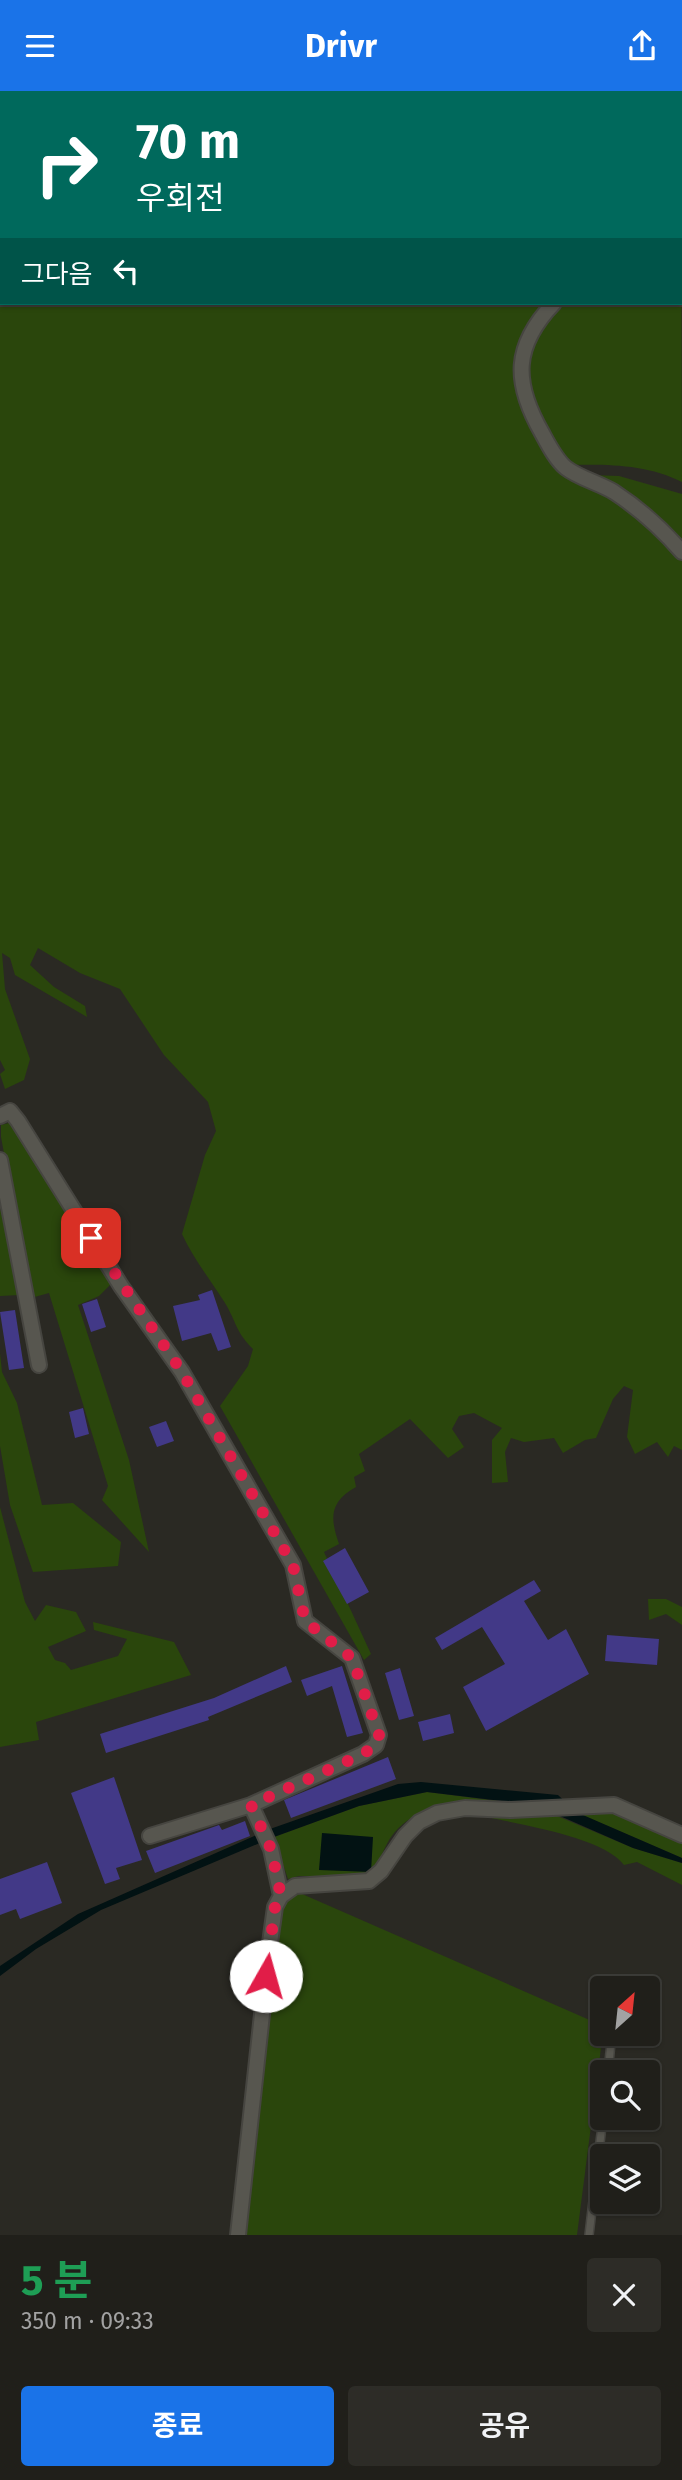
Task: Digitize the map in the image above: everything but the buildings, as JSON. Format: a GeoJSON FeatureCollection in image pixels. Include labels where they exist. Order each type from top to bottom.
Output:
{"type":"FeatureCollection","features":[{"type":"Feature","properties":{"kind":"street"},"geometry":{"type":"LineString","coordinates":[[552,305],[540,317],[525,342],[522,385],[527,405],[565,468],[613,492],[643,513],[682,552]]}},
{"type":"Feature","properties":{"kind":"street"},"geometry":{"type":"LineString","coordinates":[[0,1116],[10,1111],[18,1121],[121,1286],[182,1372],[293,1565],[305,1621],[352,1658],[379,1735],[376,1745],[363,1754],[251,1805],[150,1836]]}},
{"type":"Feature","properties":{"kind":"street"},"geometry":{"type":"LineString","coordinates":[[0,1160],[39,1365]]}},
{"type":"Feature","properties":{"kind":"street"},"geometry":{"type":"LineString","coordinates":[[251,1805],[271,1849],[281,1896]]}},
{"type":"Feature","properties":{"kind":"street"},"geometry":{"type":"LineString","coordinates":[[238,2235],[269,1950],[275,1907],[281,1896],[295,1886],[369,1881],[381,1871],[405,1836],[419,1822],[451,1810],[614,1805],[682,1835]]}},
{"type":"Feature","properties":{"kind":"lane"},"geometry":{"type":"LineString","coordinates":[[589,2235],[601,2130]]}},
{"type":"Feature","properties":{"kind":"green space"},"geometry":{"type":"Polygon","coordinates":[[[0,305],[548,305],[519,363],[548,449],[641,515],[682,558],[682,1450],[674,1446],[668,1457],[657,1442],[635,1454],[627,1437],[633,1390],[624,1386],[613,1399],[596,1438],[585,1440],[563,1453],[554,1438],[524,1442],[511,1438],[505,1452],[508,1482],[492,1483],[492,1440],[502,1428],[474,1413],[459,1416],[452,1429],[464,1447],[448,1458],[410,1419],[359,1454],[365,1471],[354,1477],[356,1487],[341,1499],[334,1511],[334,1526],[339,1544],[324,1552],[371,1654],[364,1660],[220,1406],[248,1366],[253,1349],[239,1332],[225,1303],[182,1234],[205,1155],[216,1131],[208,1102],[164,1055],[120,989],[80,973],[38,948],[30,965],[54,987],[85,1006],[87,1017],[15,975],[10,958],[2,953],[5,989],[30,1059],[24,1080],[5,1089],[0,1074],[5,1070],[0,1060],[0,305]]]}},
{"type":"Feature","properties":{"kind":"green space"},"geometry":{"type":"Polygon","coordinates":[[[557,305],[682,305],[682,482],[641,468],[568,465],[533,411],[527,389],[527,362],[536,337],[557,305]]]}},
{"type":"Feature","properties":{"kind":"green space"},"geometry":{"type":"Polygon","coordinates":[[[590,475],[619,476],[682,494],[682,546],[590,475]]]}},
{"type":"Feature","properties":{"kind":"green space"},"geometry":{"type":"Polygon","coordinates":[[[9,1123],[18,1130],[112,1283],[99,1296],[78,1305],[129,1460],[149,1552],[102,1500],[108,1486],[49,1293],[31,1298],[1,1137],[1,1125],[9,1123]]]}},
{"type":"Feature","properties":{"kind":"green space"},"geometry":{"type":"Polygon","coordinates":[[[0,1208],[20,1295],[0,1296],[0,1208]]]}},
{"type":"Feature","properties":{"kind":"green space"},"geometry":{"type":"Polygon","coordinates":[[[0,1353],[2,1372],[17,1403],[42,1505],[73,1503],[121,1542],[118,1566],[33,1572],[10,1505],[0,1446],[0,1353]]]}},
{"type":"Feature","properties":{"kind":"green space"},"geometry":{"type":"Polygon","coordinates":[[[0,1507],[25,1602],[35,1621],[46,1605],[76,1612],[86,1631],[48,1647],[55,1660],[65,1663],[71,1670],[118,1656],[127,1639],[94,1630],[93,1622],[174,1642],[191,1675],[36,1722],[39,1740],[0,1747],[0,1507]]]}},
{"type":"Feature","properties":{"kind":"green space"},"geometry":{"type":"Polygon","coordinates":[[[648,1599],[666,1599],[682,1607],[682,1625],[666,1614],[649,1620],[648,1599]]]}},
{"type":"Feature","properties":{"kind":"green space"},"geometry":{"type":"Polygon","coordinates":[[[427,1792],[513,1803],[465,1803],[420,1813],[406,1821],[394,1833],[369,1876],[299,1876],[288,1879],[274,1837],[359,1806],[427,1792]]]}},
{"type":"Feature","properties":{"kind":"green space"},"geometry":{"type":"Polygon","coordinates":[[[615,1809],[682,1838],[682,1858],[575,1812],[615,1809]]]}},
{"type":"Feature","properties":{"kind":"green space"},"geometry":{"type":"Polygon","coordinates":[[[466,1812],[550,1813],[633,1848],[682,1863],[682,1885],[637,1862],[624,1865],[612,1854],[595,1845],[551,1831],[466,1812]]]}},
{"type":"Feature","properties":{"kind":"green space"},"geometry":{"type":"Polygon","coordinates":[[[293,1890],[590,2020],[590,2046],[601,2046],[599,2060],[590,2060],[590,2130],[577,2235],[243,2235],[280,1905],[293,1890]]]}},
{"type":"Feature","properties":{"kind":"shaded area"},"geometry":{"type":"Polygon","coordinates":[[[421,1782],[558,1795],[576,1812],[682,1858],[682,1863],[633,1848],[535,1805],[427,1792],[359,1806],[274,1837],[270,1829],[398,1784],[421,1782]]]}},
{"type":"Feature","properties":{"kind":"shaded area"},"geometry":{"type":"Polygon","coordinates":[[[322,1833],[373,1837],[371,1872],[319,1870],[322,1833]]]}},
{"type":"Feature","properties":{"kind":"shaded area"},"geometry":{"type":"Polygon","coordinates":[[[259,1834],[262,1842],[101,1910],[36,1949],[0,1976],[0,1966],[78,1914],[259,1834]]]}},
{"type":"Feature","properties":{"kind":"route"},"geometry":{"type":"LineString","coordinates":[[91,1238],[121,1286],[182,1372],[293,1565],[305,1621],[352,1658],[379,1735],[376,1745],[363,1754],[251,1805],[271,1849],[281,1896],[275,1907],[266,1976]]}}]}
